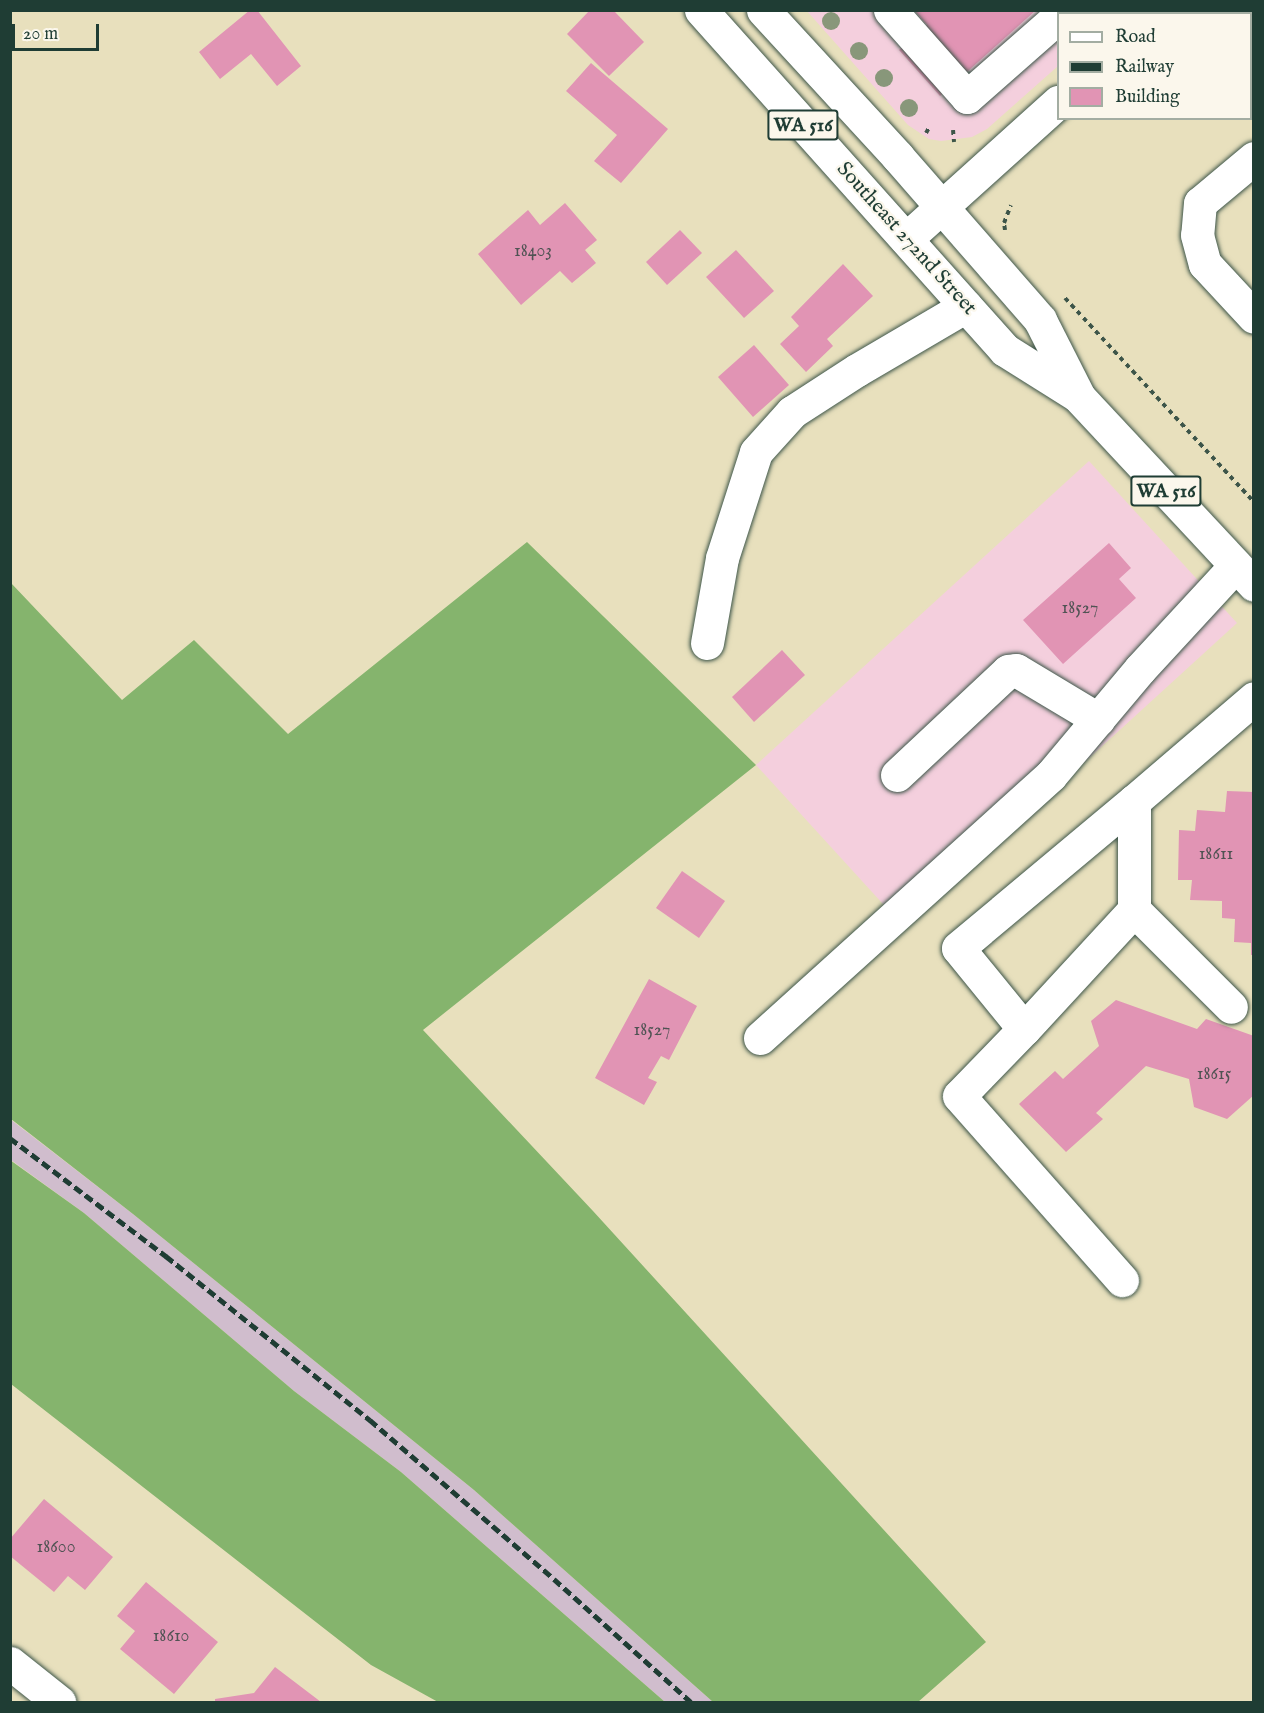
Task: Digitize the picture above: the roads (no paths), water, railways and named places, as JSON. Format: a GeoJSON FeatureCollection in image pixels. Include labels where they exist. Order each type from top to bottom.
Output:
{"type":"FeatureCollection","features":[{"type":"Feature","properties":{"kind":"main road","name":"Southeast 272nd Street"},"geometry":{"type":"LineString","coordinates":[[700,10],[1005,350],[1078,396],[1244,575]]}},
{"type":"Feature","properties":{"kind":"main road","name":"Southeast 272nd Street"},"geometry":{"type":"LineString","coordinates":[[763,10],[942,207],[1040,320],[1078,396]]}},
{"type":"Feature","properties":{"kind":"main road"},"geometry":{"type":"LineString","coordinates":[[890,10],[967,97],[1057,19]]}},
{"type":"Feature","properties":{"kind":"main road"},"geometry":{"type":"LineString","coordinates":[[906,239],[1057,104]]}},
{"type":"Feature","properties":{"kind":"main road"},"geometry":{"type":"LineString","coordinates":[[1254,158],[1200,203],[1197,235],[1205,264],[1254,317]]}},
{"type":"Feature","properties":{"kind":"main road"},"geometry":{"type":"LineString","coordinates":[[707,643],[722,558],[756,452],[792,412],[857,370],[966,306]]}},
{"type":"Feature","properties":{"kind":"main road"},"geometry":{"type":"LineString","coordinates":[[760,1038],[1051,775],[1140,669],[1244,575]]}},
{"type":"Feature","properties":{"kind":"main road"},"geometry":{"type":"LineString","coordinates":[[897,775],[1008,671],[1016,670],[1098,719]]}},
{"type":"Feature","properties":{"kind":"main road"},"geometry":{"type":"LineString","coordinates":[[1024,1029],[958,948],[1254,698]]}},
{"type":"Feature","properties":{"kind":"main road"},"geometry":{"type":"LineString","coordinates":[[1122,1280],[959,1096],[1134,910],[1134,801]]}},
{"type":"Feature","properties":{"kind":"main road"},"geometry":{"type":"LineString","coordinates":[[1134,910],[1231,1007]]}},
{"type":"Feature","properties":{"kind":"main road"},"geometry":{"type":"LineString","coordinates":[[10,1663],[59,1702]]}},
{"type":"Feature","properties":{"kind":"railway"},"geometry":{"type":"LineString","coordinates":[[10,1138],[166,1256],[370,1420],[554,1579],[691,1702]]}}]}
